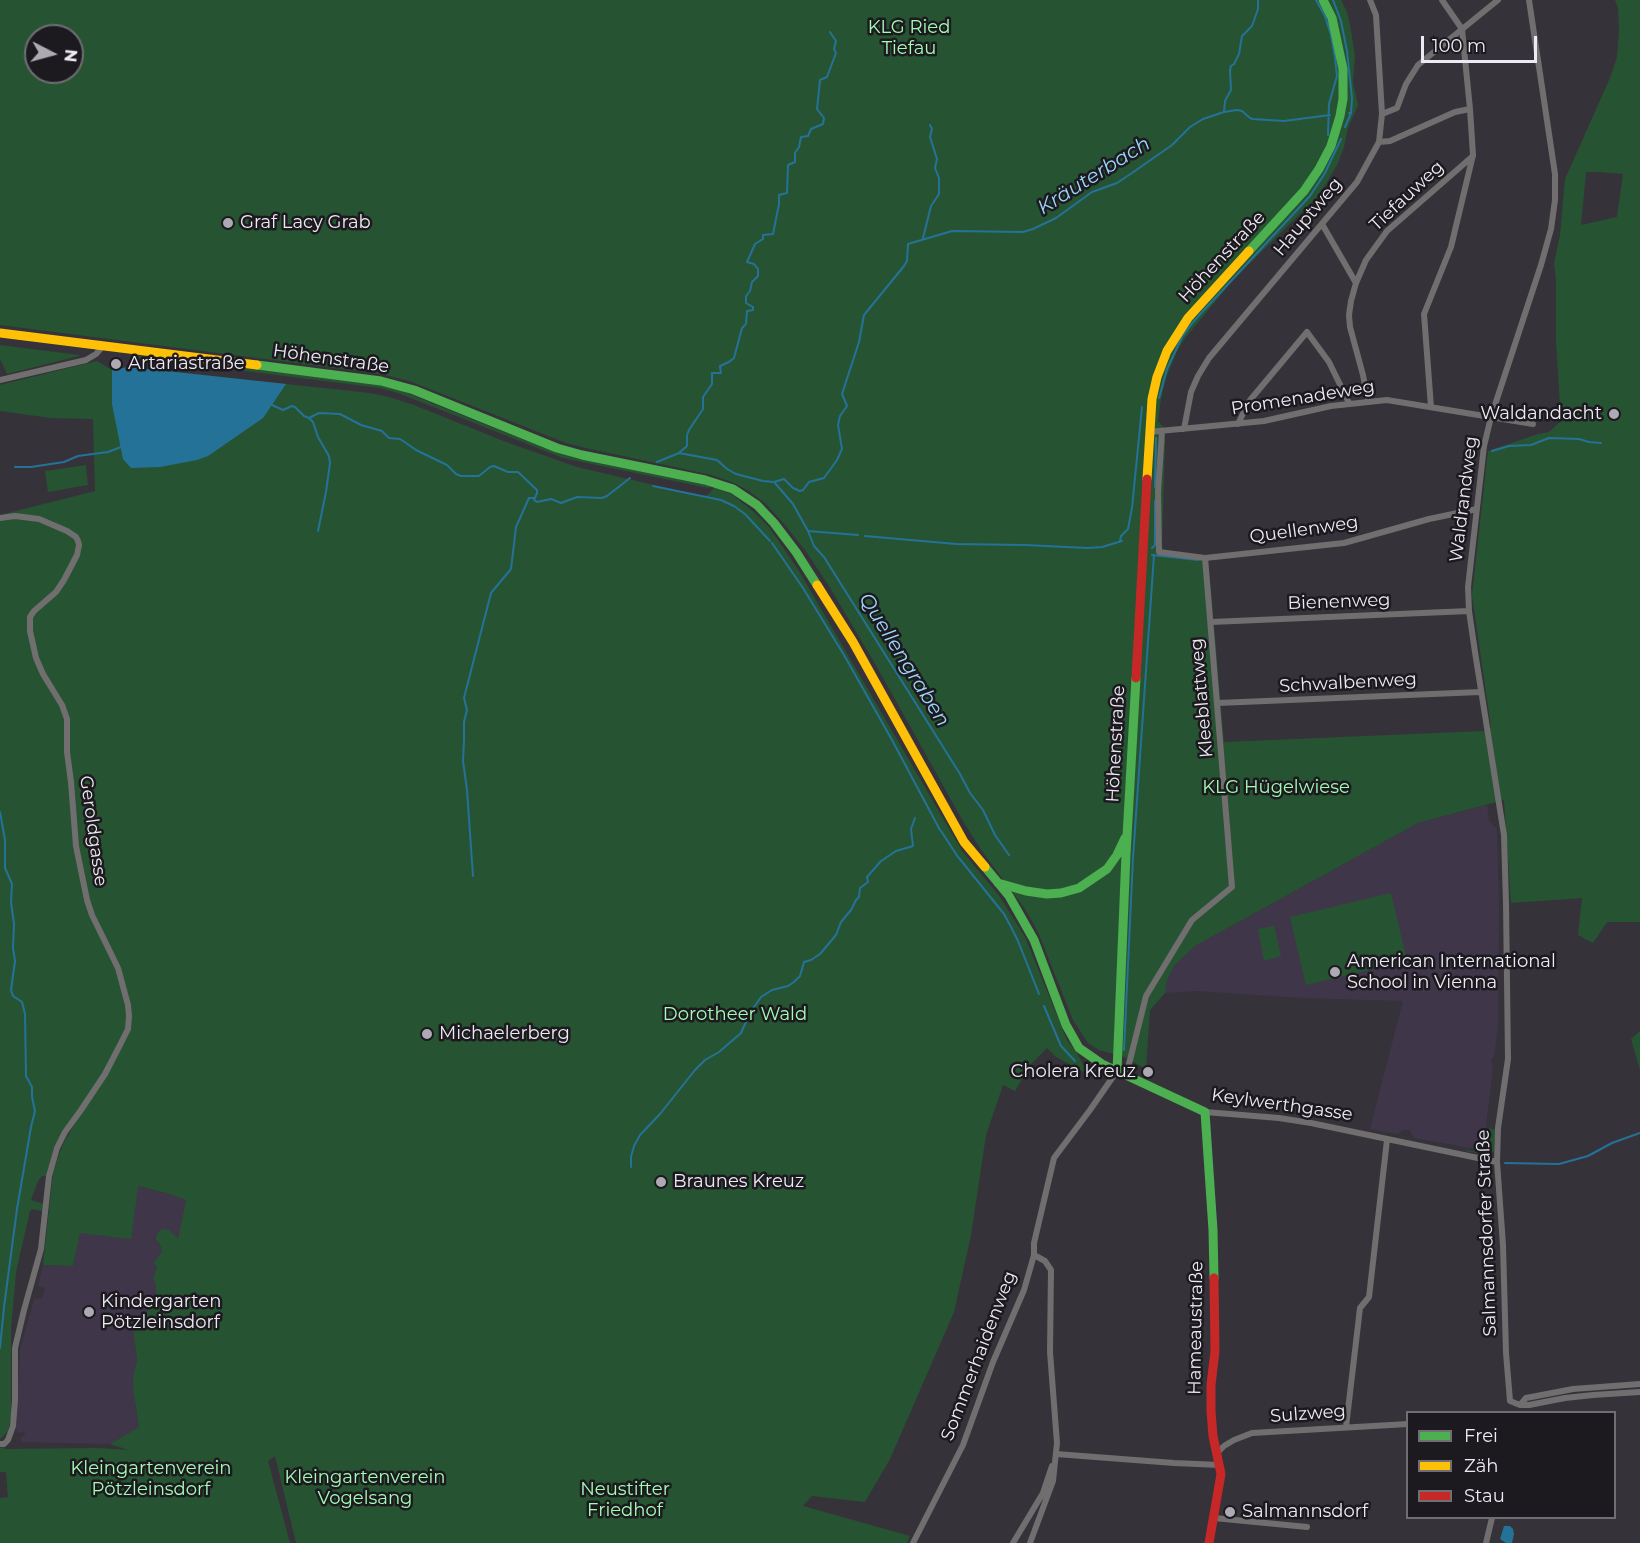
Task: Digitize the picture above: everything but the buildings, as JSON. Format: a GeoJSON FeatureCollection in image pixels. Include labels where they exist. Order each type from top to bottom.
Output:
{"type":"FeatureCollection","features":[{"type":"Feature","properties":{"kind":"main road","name":"Höhenstraße"},"geometry":{"type":"LineString","coordinates":[[0,333],[381,381],[414,390],[557,448],[705,480],[733,489],[757,504],[774,523],[811,574],[853,642],[964,842],[998,883],[1026,891],[1061,893],[1079,888],[1107,869],[1117,855],[1127,833],[1149,432],[1152,399],[1158,377],[1167,351],[1181,328],[1300,196],[1319,170],[1331,146],[1340,116],[1343,69],[1332,18],[1323,0]]}},
{"type":"Feature","properties":{"kind":"main road"},"geometry":{"type":"LineString","coordinates":[[1117,1071],[1127,833]]}},
{"type":"Feature","properties":{"kind":"main road","name":"Keylwerthgasse"},"geometry":{"type":"LineString","coordinates":[[998,883],[1029,929],[1066,1025],[1079,1048],[1126,1076],[1205,1112]]}},
{"type":"Feature","properties":{"kind":"main road","name":"Hameaustraße"},"geometry":{"type":"LineString","coordinates":[[1205,1112],[1214,1241],[1215,1352],[1211,1411],[1221,1478],[1209,1543]]}},
{"type":"Feature","properties":{"kind":"street","name":"Hauptweg"},"geometry":{"type":"LineString","coordinates":[[1184,429],[1191,392],[1209,358],[1357,182],[1379,142],[1382,114],[1376,15],[1370,0]]}},
{"type":"Feature","properties":{"kind":"street"},"geometry":{"type":"LineString","coordinates":[[1431,407],[1424,314],[1451,247],[1473,155],[1462,29],[1442,0]]}},
{"type":"Feature","properties":{"kind":"street"},"geometry":{"type":"LineString","coordinates":[[1382,114],[1397,108],[1406,84],[1418,65],[1498,0]]}},
{"type":"Feature","properties":{"kind":"street","name":"Waldrandweg"},"geometry":{"type":"LineString","coordinates":[[1506,903],[1504,835],[1480,692],[1468,587],[1484,446],[1491,417],[1541,265],[1551,229],[1555,194],[1555,174],[1529,0]]}},
{"type":"Feature","properties":{"kind":"street"},"geometry":{"type":"LineString","coordinates":[[1379,142],[1390,141],[1455,112],[1470,109]]}},
{"type":"Feature","properties":{"kind":"street","name":"Tiefauweg"},"geometry":{"type":"LineString","coordinates":[[1368,401],[1350,327],[1349,315],[1356,283],[1366,260],[1387,231],[1473,155]]}},
{"type":"Feature","properties":{"kind":"street"},"geometry":{"type":"LineString","coordinates":[[1322,224],[1356,283]]}},
{"type":"Feature","properties":{"kind":"street"},"geometry":{"type":"LineString","coordinates":[[1239,424],[1251,399],[1307,332],[1329,362],[1349,403]]}},
{"type":"Feature","properties":{"kind":"street"},"geometry":{"type":"LineString","coordinates":[[0,380],[86,360],[103,346]]}},
{"type":"Feature","properties":{"kind":"street","name":"Promenadeweg"},"geometry":{"type":"LineString","coordinates":[[1149,432],[1264,422],[1324,407],[1387,400],[1533,424]]}},
{"type":"Feature","properties":{"kind":"street"},"geometry":{"type":"LineString","coordinates":[[1162,432],[1158,492],[1159,552],[1205,558]]}},
{"type":"Feature","properties":{"kind":"street","name":"Quellenweg"},"geometry":{"type":"LineString","coordinates":[[1205,558],[1344,543],[1429,519],[1477,509]]}},
{"type":"Feature","properties":{"kind":"street","name":"Geroldgasse"},"geometry":{"type":"LineString","coordinates":[[0,518],[15,516],[39,519],[67,531],[78,541],[77,555],[60,586],[34,610],[30,617],[30,631],[36,658],[43,675],[62,705],[67,718],[67,752],[76,846],[87,900],[118,968],[128,1005],[128,1029],[105,1074],[65,1132],[57,1148],[50,1176],[41,1249],[15,1348],[13,1426],[8,1440],[0,1444]]}},
{"type":"Feature","properties":{"kind":"street","name":"Kleeblattweg"},"geometry":{"type":"LineString","coordinates":[[1126,1076],[1146,996],[1192,920],[1232,887],[1205,558]]}},
{"type":"Feature","properties":{"kind":"street","name":"Bienenweg"},"geometry":{"type":"LineString","coordinates":[[1211,622],[1469,611]]}},
{"type":"Feature","properties":{"kind":"street","name":"Schwalbenweg"},"geometry":{"type":"LineString","coordinates":[[1218,704],[1480,692]]}},
{"type":"Feature","properties":{"kind":"street","name":"Salmannsdorfer Straße"},"geometry":{"type":"LineString","coordinates":[[1506,903],[1508,1059],[1498,1128],[1497,1162],[1510,1401],[1520,1405]]}},
{"type":"Feature","properties":{"kind":"street","name":"Sommerhaidenweg"},"geometry":{"type":"LineString","coordinates":[[913,1543],[963,1445],[993,1362],[1024,1290],[1034,1255],[1034,1243],[1054,1158],[1117,1071]]}},
{"type":"Feature","properties":{"kind":"street","name":"Keylwerthgasse"},"geometry":{"type":"LineString","coordinates":[[1205,1112],[1312,1123],[1497,1162]]}},
{"type":"Feature","properties":{"kind":"street"},"geometry":{"type":"LineString","coordinates":[[1346,1427],[1360,1308],[1369,1297],[1387,1140]]}},
{"type":"Feature","properties":{"kind":"street"},"geometry":{"type":"LineString","coordinates":[[1030,1543],[1053,1481],[1057,1443],[1050,1352],[1050,1270],[1045,1261],[1034,1255]]}},
{"type":"Feature","properties":{"kind":"street"},"geometry":{"type":"LineString","coordinates":[[1518,1411],[1520,1405],[1640,1384]]}},
{"type":"Feature","properties":{"kind":"street"},"geometry":{"type":"LineString","coordinates":[[1600,1390],[1640,1392]]}},
{"type":"Feature","properties":{"kind":"street","name":"Sulzweg"},"geometry":{"type":"LineString","coordinates":[[1217,1453],[1234,1440],[1252,1433],[1406,1424]]}},
{"type":"Feature","properties":{"kind":"street"},"geometry":{"type":"LineString","coordinates":[[1056,1454],[1220,1465]]}},
{"type":"Feature","properties":{"kind":"street"},"geometry":{"type":"LineString","coordinates":[[1013,1543],[1043,1493],[1056,1454]]}},
{"type":"Feature","properties":{"kind":"street"},"geometry":{"type":"LineString","coordinates":[[1214,1518],[1306,1527]]}},
{"type":"Feature","properties":{"kind":"street"},"geometry":{"type":"LineString","coordinates":[[1486,1543],[1492,1519]]}},
{"type":"Feature","properties":{"kind":"shaded area","name":"American International School in Vienna"},"geometry":{"type":"Polygon","coordinates":[[[1487,805],[1489,821],[1497,829],[1498,1024],[1494,1057],[1491,1059],[1493,1067],[1484,1143],[1481,1148],[1414,1138],[1410,1130],[1403,1130],[1397,1134],[1370,1129],[1403,1001],[1196,991],[1165,993],[1167,980],[1174,966],[1195,946],[1418,823],[1487,805]]]}},
{"type":"Feature","properties":{"kind":"shaded area","name":"Kindergarten Pötzleinsdorf"},"geometry":{"type":"Polygon","coordinates":[[[137,1186],[186,1200],[178,1240],[157,1242],[162,1252],[158,1257],[153,1279],[156,1294],[145,1318],[138,1320],[135,1342],[137,1361],[134,1395],[139,1427],[110,1444],[22,1442],[20,1438],[25,1435],[24,1431],[18,1433],[16,1428],[20,1350],[34,1299],[42,1298],[45,1288],[38,1286],[43,1265],[73,1266],[80,1233],[137,1186]]]}},
{"type":"Feature","properties":{"kind":"green space"},"geometry":{"type":"Polygon","coordinates":[[[0,0],[1341,0],[1347,12],[1351,30],[1355,56],[1353,82],[1358,105],[1348,128],[1337,165],[1316,198],[1234,279],[1186,337],[1178,349],[1166,378],[1158,421],[1163,427],[1165,441],[1163,550],[1208,556],[1224,742],[1485,731],[1491,727],[1472,595],[1488,451],[1549,432],[1561,421],[1554,263],[1560,235],[1565,179],[1617,57],[1619,31],[1618,8],[1615,0],[1640,0],[1640,922],[1607,922],[1593,943],[1578,935],[1582,898],[1511,903],[1504,800],[1418,823],[1195,946],[1174,966],[1167,980],[1165,993],[1150,1010],[1146,1069],[1124,1057],[1099,1050],[1088,1043],[1073,1020],[1038,932],[1025,909],[964,823],[829,586],[805,550],[766,504],[749,491],[712,475],[566,443],[412,382],[382,374],[0,325],[0,0]],[[1586,172],[1581,225],[1617,217],[1623,174],[1586,172]]]}},
{"type":"Feature","properties":{"kind":"green space"},"geometry":{"type":"Polygon","coordinates":[[[0,345],[79,356],[7,374],[0,359],[0,345]]]}},
{"type":"Feature","properties":{"kind":"green space"},"geometry":{"type":"Polygon","coordinates":[[[134,356],[380,385],[397,389],[544,448],[578,459],[712,486],[708,488],[563,458],[380,388],[134,356]]]}},
{"type":"Feature","properties":{"kind":"green space"},"geometry":{"type":"Polygon","coordinates":[[[97,361],[112,370],[128,367],[370,393],[389,397],[577,467],[705,497],[715,487],[733,495],[769,527],[799,571],[962,851],[1000,897],[1025,937],[1067,1040],[1085,1068],[1084,1072],[1056,1057],[1047,1048],[1031,1064],[1015,1091],[1003,1085],[986,1135],[971,1235],[954,1312],[890,1459],[865,1502],[812,1496],[803,1506],[910,1536],[907,1543],[296,1543],[275,1456],[268,1461],[290,1543],[0,1543],[0,1498],[8,1497],[6,1472],[0,1472],[0,1448],[129,1450],[110,1444],[139,1427],[134,1395],[133,1378],[137,1361],[133,1326],[138,1320],[145,1318],[156,1294],[153,1279],[157,1268],[154,1262],[162,1252],[156,1239],[157,1234],[165,1229],[178,1239],[186,1200],[138,1186],[131,1239],[80,1233],[73,1266],[43,1265],[53,1172],[62,1146],[79,1116],[54,1147],[46,1176],[42,1176],[38,1181],[31,1200],[44,1204],[42,1211],[32,1209],[30,1211],[16,1272],[11,1329],[11,1417],[8,1431],[0,1439],[0,515],[95,491],[93,419],[51,418],[0,411],[0,385],[97,361]]]}},
{"type":"Feature","properties":{"kind":"green space"},"geometry":{"type":"Polygon","coordinates":[[[86,465],[88,485],[48,492],[45,471],[86,465]]]}},
{"type":"Feature","properties":{"kind":"green space"},"geometry":{"type":"Polygon","coordinates":[[[1391,893],[1407,961],[1306,985],[1290,917],[1391,893]]]}},
{"type":"Feature","properties":{"kind":"green space"},"geometry":{"type":"Polygon","coordinates":[[[1274,926],[1281,956],[1264,961],[1258,929],[1274,926]]]}},
{"type":"Feature","properties":{"kind":"green space"},"geometry":{"type":"Polygon","coordinates":[[[1640,1031],[1640,1070],[1631,1039],[1640,1031]]]}},
{"type":"Feature","properties":{"kind":"green space"},"geometry":{"type":"Polygon","coordinates":[[[1489,1128],[1495,1130],[1494,1151],[1488,1155],[1466,1151],[1477,1152],[1486,1148],[1489,1128]]]}},
{"type":"Feature","properties":{"kind":"water"},"geometry":{"type":"Polygon","coordinates":[[[128,367],[286,384],[263,418],[208,456],[160,467],[131,468],[123,459],[112,404],[112,370],[128,367]]]}},
{"type":"Feature","properties":{"kind":"water"},"geometry":{"type":"Polygon","coordinates":[[[1504,1526],[1510,1526],[1513,1529],[1512,1543],[1506,1543],[1500,1539],[1504,1526]]]}},
{"type":"Feature","properties":{"kind":"waterway"},"geometry":{"type":"LineString","coordinates":[[1224,112],[1225,101],[1231,90],[1231,66],[1239,54],[1242,36],[1252,26],[1258,9],[1258,0]]}},
{"type":"Feature","properties":{"kind":"waterway"},"geometry":{"type":"LineString","coordinates":[[1316,0],[1325,16],[1331,35],[1337,76],[1329,104],[1328,135]]}},
{"type":"Feature","properties":{"kind":"waterway"},"geometry":{"type":"LineString","coordinates":[[1333,0],[1341,21],[1347,51],[1352,98],[1351,113],[1349,113]]}},
{"type":"Feature","properties":{"kind":"waterway"},"geometry":{"type":"LineString","coordinates":[[680,452],[687,446],[689,430],[703,409],[703,397],[712,384],[712,373],[721,373],[720,366],[734,358],[742,328],[746,324],[747,311],[753,310],[753,307],[746,303],[746,296],[752,282],[758,276],[758,269],[754,264],[747,262],[755,244],[763,239],[763,235],[773,234],[779,195],[787,193],[788,165],[795,162],[795,153],[801,137],[808,136],[811,129],[823,124],[824,118],[817,109],[820,80],[827,77],[836,53],[834,49],[836,41],[830,32]]}},
{"type":"Feature","properties":{"kind":"waterway","name":"Kräuterbach"},"geometry":{"type":"LineString","coordinates":[[657,462],[679,453],[717,460],[736,474],[763,481],[774,482],[784,479],[793,488],[803,490],[809,482],[824,478],[842,449],[838,425],[840,416],[847,406],[842,394],[859,342],[864,315],[904,266],[907,261],[908,244],[952,231],[1023,232],[1033,229],[1056,218],[1092,192],[1117,183],[1172,145],[1190,127],[1203,119],[1224,112],[1237,110],[1253,119],[1284,121],[1330,115]]}},
{"type":"Feature","properties":{"kind":"waterway"},"geometry":{"type":"LineString","coordinates":[[1345,127],[1351,113]]}},
{"type":"Feature","properties":{"kind":"waterway"},"geometry":{"type":"LineString","coordinates":[[923,238],[931,206],[939,194],[939,178],[935,168],[937,159],[930,137],[932,129],[930,125]]}},
{"type":"Feature","properties":{"kind":"waterway"},"geometry":{"type":"LineString","coordinates":[[1159,398],[1167,369],[1182,337],[1193,322],[1310,196],[1325,173],[1341,139]]}},
{"type":"Feature","properties":{"kind":"waterway","name":"Kräuterbach"},"geometry":{"type":"LineString","coordinates":[[272,405],[283,410],[295,407],[309,418],[319,413],[340,414],[361,425],[382,431],[389,438],[400,439],[416,450],[447,465],[461,476],[479,476],[494,466],[508,472],[518,472],[537,490],[534,500],[537,502],[551,499],[561,503],[577,497],[602,498],[630,478]]}},
{"type":"Feature","properties":{"kind":"waterway"},"geometry":{"type":"LineString","coordinates":[[1120,541],[1121,536],[1128,529],[1132,508],[1142,407]]}},
{"type":"Feature","properties":{"kind":"waterway"},"geometry":{"type":"LineString","coordinates":[[309,418],[329,456],[330,463],[318,531]]}},
{"type":"Feature","properties":{"kind":"waterway"},"geometry":{"type":"LineString","coordinates":[[1155,487],[1156,438]]}},
{"type":"Feature","properties":{"kind":"waterway"},"geometry":{"type":"LineString","coordinates":[[1492,451],[1509,446],[1531,445],[1549,438],[1579,439],[1601,443]]}},
{"type":"Feature","properties":{"kind":"waterway","name":"Kräuterbach"},"geometry":{"type":"LineString","coordinates":[[15,467],[64,462],[78,456],[108,452],[121,447]]}},
{"type":"Feature","properties":{"kind":"waterway","name":"Quellengraben"},"geometry":{"type":"LineString","coordinates":[[775,483],[793,504],[814,546],[824,557],[1009,855]]}},
{"type":"Feature","properties":{"kind":"waterway"},"geometry":{"type":"LineString","coordinates":[[653,486],[721,500],[734,506],[745,514],[770,541]]}},
{"type":"Feature","properties":{"kind":"waterway"},"geometry":{"type":"LineString","coordinates":[[473,876],[463,761],[464,722],[467,710],[464,698],[491,593],[511,569],[516,527],[529,498],[534,498]]}},
{"type":"Feature","properties":{"kind":"waterway"},"geometry":{"type":"LineString","coordinates":[[1152,548],[1155,545],[1155,501]]}},
{"type":"Feature","properties":{"kind":"waterway"},"geometry":{"type":"LineString","coordinates":[[808,531],[858,535]]}},
{"type":"Feature","properties":{"kind":"waterway"},"geometry":{"type":"LineString","coordinates":[[865,536],[956,544],[1087,548],[1102,547],[1122,541]]}},
{"type":"Feature","properties":{"kind":"waterway"},"geometry":{"type":"LineString","coordinates":[[772,543],[844,655],[940,830]]}},
{"type":"Feature","properties":{"kind":"waterway"},"geometry":{"type":"LineString","coordinates":[[1152,555],[1198,560]]}},
{"type":"Feature","properties":{"kind":"waterway"},"geometry":{"type":"LineString","coordinates":[[1124,1050],[1133,858],[1154,555]]}},
{"type":"Feature","properties":{"kind":"waterway"},"geometry":{"type":"LineString","coordinates":[[0,812],[5,840],[5,868],[12,884],[15,961],[11,990],[13,996],[22,1002],[25,1014],[26,1076],[32,1087],[35,1111],[17,1209],[0,1348]]}},
{"type":"Feature","properties":{"kind":"waterway"},"geometry":{"type":"LineString","coordinates":[[631,1167],[634,1146],[640,1135],[695,1070],[741,1033],[750,1013],[761,997],[772,990],[794,982],[800,976],[804,962],[820,954],[836,935],[841,922],[859,897],[860,888],[868,882],[867,877],[881,861],[896,851],[913,846],[911,829],[915,818]]}},
{"type":"Feature","properties":{"kind":"waterway"},"geometry":{"type":"LineString","coordinates":[[941,831],[958,857]]}},
{"type":"Feature","properties":{"kind":"waterway"},"geometry":{"type":"LineString","coordinates":[[959,858],[1004,914],[1018,941],[1039,994]]}},
{"type":"Feature","properties":{"kind":"waterway"},"geometry":{"type":"LineString","coordinates":[[1044,1006],[1061,1046],[1075,1061]]}},
{"type":"Feature","properties":{"kind":"waterway"},"geometry":{"type":"LineString","coordinates":[[1505,1163],[1559,1164],[1588,1156],[1612,1143],[1640,1133]]}},
{"type":"Feature","properties":{"kind":"traffic: fast"},"geometry":{"type":"LineString","coordinates":[[1249,251],[1304,191],[1319,169],[1331,146],[1340,116],[1343,99],[1343,69],[1332,18],[1323,0]]}},
{"type":"Feature","properties":{"kind":"traffic: fast"},"geometry":{"type":"LineString","coordinates":[[257,365],[381,381],[414,390],[557,448],[705,480],[733,489],[757,505],[774,523],[817,585]]}},
{"type":"Feature","properties":{"kind":"traffic: fast"},"geometry":{"type":"LineString","coordinates":[[1117,1071],[1136,678]]}},
{"type":"Feature","properties":{"kind":"traffic: fast"},"geometry":{"type":"LineString","coordinates":[[998,883],[1047,894],[1079,888],[1107,869],[1125,838]]}},
{"type":"Feature","properties":{"kind":"traffic: fast"},"geometry":{"type":"LineString","coordinates":[[985,867],[1009,896],[1034,940],[1066,1025],[1079,1048],[1102,1064],[1205,1112],[1214,1278]]}},
{"type":"Feature","properties":{"kind":"traffic: slow"},"geometry":{"type":"LineString","coordinates":[[1147,479],[1152,399],[1167,351],[1188,318],[1249,251]]}},
{"type":"Feature","properties":{"kind":"traffic: slow"},"geometry":{"type":"LineString","coordinates":[[0,333],[257,365]]}},
{"type":"Feature","properties":{"kind":"traffic: slow"},"geometry":{"type":"LineString","coordinates":[[817,585],[853,642],[964,842],[985,867]]}},
{"type":"Feature","properties":{"kind":"traffic: jam"},"geometry":{"type":"LineString","coordinates":[[1136,678],[1147,479]]}},
{"type":"Feature","properties":{"kind":"traffic: jam"},"geometry":{"type":"LineString","coordinates":[[1209,1543],[1221,1474],[1213,1436],[1211,1411],[1215,1351],[1214,1278]]}},
{"type":"Feature","properties":{"kind":"place","name":"Graf Lacy Grab"},"geometry":{"type":"Point","coordinates":[228,223]}},
{"type":"Feature","properties":{"kind":"place","name":"Artariastraße"},"geometry":{"type":"Point","coordinates":[116,364]}},
{"type":"Feature","properties":{"kind":"place","name":"Waldandacht"},"geometry":{"type":"Point","coordinates":[1614,414]}},
{"type":"Feature","properties":{"kind":"place","name":"American International School in Vienna"},"geometry":{"type":"Point","coordinates":[1335,972]}},
{"type":"Feature","properties":{"kind":"place","name":"Michaelerberg"},"geometry":{"type":"Point","coordinates":[427,1034]}},
{"type":"Feature","properties":{"kind":"place","name":"Cholera Kreuz"},"geometry":{"type":"Point","coordinates":[1148,1072]}},
{"type":"Feature","properties":{"kind":"place","name":"Braunes Kreuz"},"geometry":{"type":"Point","coordinates":[661,1182]}},
{"type":"Feature","properties":{"kind":"place","name":"Kindergarten Pötzleinsdorf"},"geometry":{"type":"Point","coordinates":[89,1312]}},
{"type":"Feature","properties":{"kind":"place","name":"Salmannsdorf"},"geometry":{"type":"Point","coordinates":[1230,1512]}},
{"type":"Feature","properties":{"kind":"park label","name":"KLG Ried Tiefau"},"geometry":{"type":"Point","coordinates":[909,38]}},
{"type":"Feature","properties":{"kind":"park label","name":"KLG Hügelwiese"},"geometry":{"type":"Point","coordinates":[1276,788]}},
{"type":"Feature","properties":{"kind":"park label","name":"Dorotheer Wald"},"geometry":{"type":"Point","coordinates":[735,1015]}},
{"type":"Feature","properties":{"kind":"park label","name":"Kleingartenverein Pötzleinsdorf"},"geometry":{"type":"Point","coordinates":[151,1479]}},
{"type":"Feature","properties":{"kind":"park label","name":"Kleingartenverein Vogelsang"},"geometry":{"type":"Point","coordinates":[365,1488]}},
{"type":"Feature","properties":{"kind":"park label","name":"Neustifter Friedhof"},"geometry":{"type":"Point","coordinates":[625,1500]}}]}
